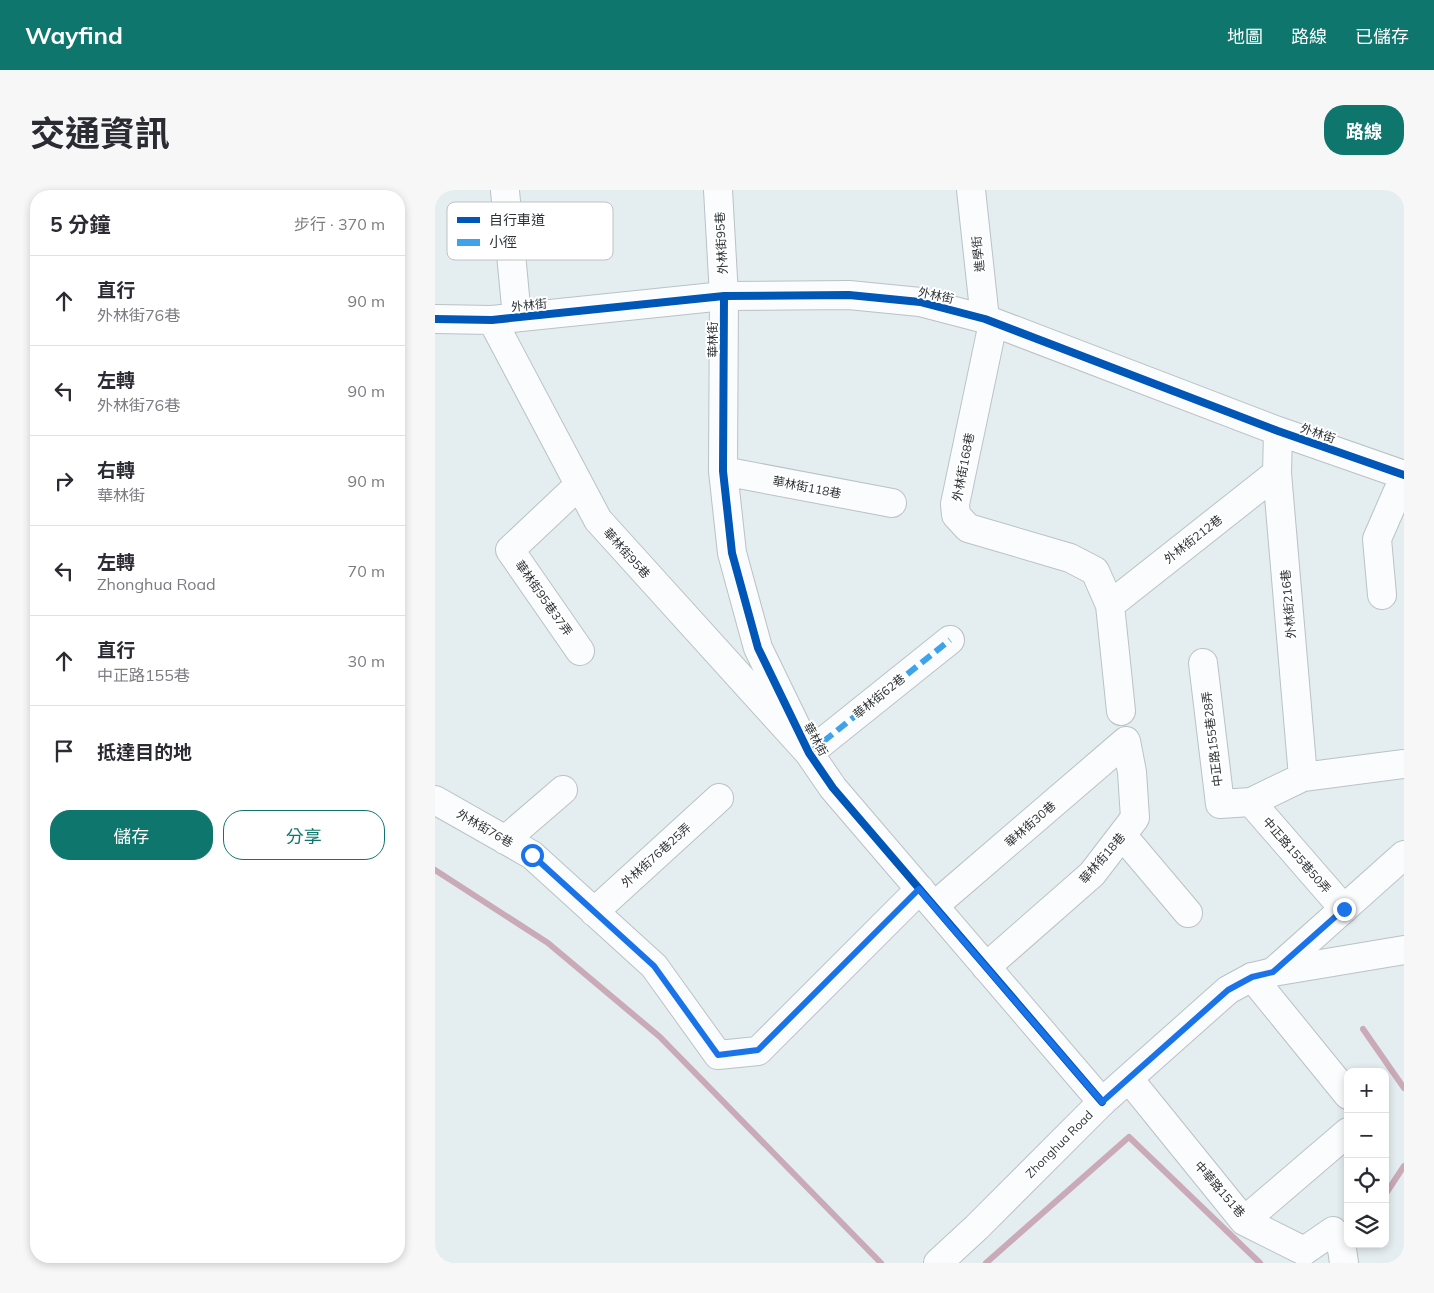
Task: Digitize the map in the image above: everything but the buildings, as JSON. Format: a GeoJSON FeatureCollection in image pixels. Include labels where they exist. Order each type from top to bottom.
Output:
{"type":"FeatureCollection","features":[{"type":"Feature","properties":{"kind":"street","name":"外林街95巷"},"geometry":{"type":"LineString","coordinates":[[718,190],[724,296]]}},
{"type":"Feature","properties":{"kind":"street","name":"進學街"},"geometry":{"type":"LineString","coordinates":[[971,190],[989,321]]}},
{"type":"Feature","properties":{"kind":"street"},"geometry":{"type":"LineString","coordinates":[[505,192],[505,202]]}},
{"type":"Feature","properties":{"kind":"street"},"geometry":{"type":"LineString","coordinates":[[505,260],[505,319]]}},
{"type":"Feature","properties":{"kind":"street","name":"外林街"},"geometry":{"type":"LineString","coordinates":[[435,319],[505,319],[724,296],[849,295],[920,302],[989,321],[1114,367],[1277,431],[1404,476]]}},
{"type":"Feature","properties":{"kind":"street","name":"華林街"},"geometry":{"type":"LineString","coordinates":[[724,296],[723,471],[732,553],[758,648],[809,753],[833,788],[1102,1102]]}},
{"type":"Feature","properties":{"kind":"street","name":"華林街95巷"},"geometry":{"type":"LineString","coordinates":[[505,319],[579,485],[598,520],[809,753]]}},
{"type":"Feature","properties":{"kind":"street","name":"外林街168巷"},"geometry":{"type":"LineString","coordinates":[[989,321],[955,504],[957,515],[968,528],[1070,558],[1095,571],[1110,605],[1121,711]]}},
{"type":"Feature","properties":{"kind":"street","name":"外林街216巷"},"geometry":{"type":"LineString","coordinates":[[1277,431],[1277,473],[1303,777]]}},
{"type":"Feature","properties":{"kind":"street","name":"華林街118巷"},"geometry":{"type":"LineString","coordinates":[[723,471],[892,503]]}},
{"type":"Feature","properties":{"kind":"street","name":"外林街212巷"},"geometry":{"type":"LineString","coordinates":[[1110,605],[1277,473]]}},
{"type":"Feature","properties":{"kind":"street"},"geometry":{"type":"LineString","coordinates":[[1382,595],[1377,539],[1404,476]]}},
{"type":"Feature","properties":{"kind":"street","name":"華林街95巷37弄"},"geometry":{"type":"LineString","coordinates":[[579,485],[510,550],[580,651]]}},
{"type":"Feature","properties":{"kind":"street","name":"華林街62巷"},"geometry":{"type":"LineString","coordinates":[[809,753],[950,640]]}},
{"type":"Feature","properties":{"kind":"street","name":"中正路155巷28弄"},"geometry":{"type":"LineString","coordinates":[[1203,663],[1220,804],[1251,802],[1303,777],[1404,764]]}},
{"type":"Feature","properties":{"kind":"street","name":"華林街18巷"},"geometry":{"type":"LineString","coordinates":[[986,967],[1092,874],[1135,818],[1132,772],[1126,741]]}},
{"type":"Feature","properties":{"kind":"street","name":"華林街30巷"},"geometry":{"type":"LineString","coordinates":[[927,898],[1126,741]]}},
{"type":"Feature","properties":{"kind":"street"},"geometry":{"type":"LineString","coordinates":[[505,840],[563,790]]}},
{"type":"Feature","properties":{"kind":"street","name":"外林街76巷25弄"},"geometry":{"type":"LineString","coordinates":[[594,912],[719,798]]}},
{"type":"Feature","properties":{"kind":"street","name":"外林街76巷"},"geometry":{"type":"LineString","coordinates":[[435,800],[532,855],[654,966],[718,1055],[758,1050],[927,898]]}},
{"type":"Feature","properties":{"kind":"street","name":"中正路155巷50弄"},"geometry":{"type":"LineString","coordinates":[[1251,802],[1344,909]]}},
{"type":"Feature","properties":{"kind":"street"},"geometry":{"type":"LineString","coordinates":[[1122,835],[1187,913]]}},
{"type":"Feature","properties":{"kind":"street"},"geometry":{"type":"LineString","coordinates":[[1344,1089],[1263,974],[1344,909],[1404,855]]}},
{"type":"Feature","properties":{"kind":"street","name":"Zhonghua Road"},"geometry":{"type":"LineString","coordinates":[[944,1260],[1102,1102],[1228,990],[1263,974],[1404,950]]}},
{"type":"Feature","properties":{"kind":"street","name":"中華路151巷"},"geometry":{"type":"LineString","coordinates":[[1129,1079],[1245,1221],[1344,1135]]}},
{"type":"Feature","properties":{"kind":"street"},"geometry":{"type":"LineString","coordinates":[[1245,1221],[1304,1251],[1333,1230],[1342,1249],[1344,1263]]}},
{"type":"Feature","properties":{"kind":"waterway"},"geometry":{"type":"LineString","coordinates":[[435,870],[548,943],[660,1037],[881,1263]]}},
{"type":"Feature","properties":{"kind":"waterway"},"geometry":{"type":"LineString","coordinates":[[1363,1029],[1404,1088]]}},
{"type":"Feature","properties":{"kind":"waterway"},"geometry":{"type":"LineString","coordinates":[[986,1263],[1129,1137],[1260,1263]]}},
{"type":"Feature","properties":{"kind":"waterway"},"geometry":{"type":"LineString","coordinates":[[1389,1189],[1404,1166]]}},
{"type":"Feature","properties":{"kind":"marked path"},"geometry":{"type":"LineString","coordinates":[[809,753],[950,640]]}},
{"type":"Feature","properties":{"kind":"cycle path"},"geometry":{"type":"LineString","coordinates":[[435,319],[492,320],[724,296],[849,295],[920,302],[985,319],[1278,431],[1404,475]]}},
{"type":"Feature","properties":{"kind":"cycle path"},"geometry":{"type":"LineString","coordinates":[[724,296],[723,471],[732,553],[758,648],[809,753],[833,788],[1102,1102]]}},
{"type":"Feature","properties":{"kind":"route"},"geometry":{"type":"LineString","coordinates":[[532,855],[654,966],[718,1055],[758,1050],[919,889],[1102,1102],[1228,990],[1252,977],[1273,972],[1344,909]]}}]}
